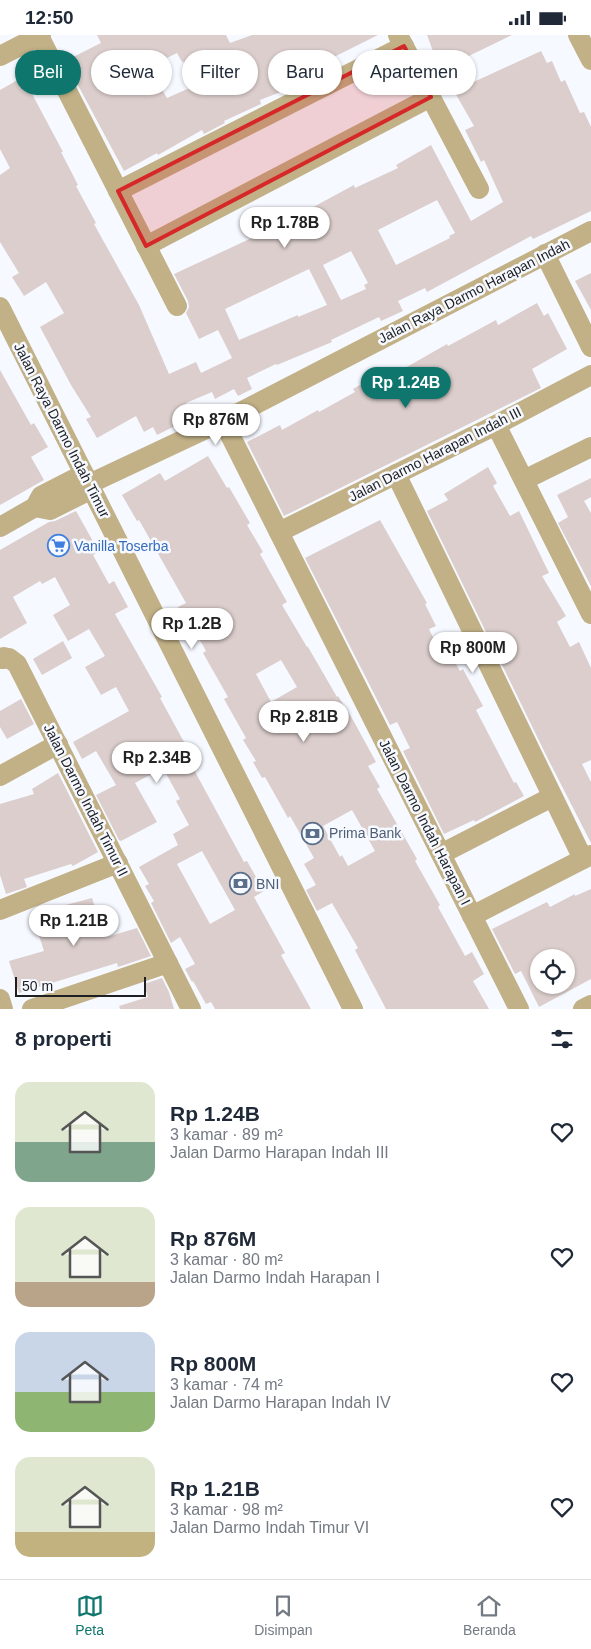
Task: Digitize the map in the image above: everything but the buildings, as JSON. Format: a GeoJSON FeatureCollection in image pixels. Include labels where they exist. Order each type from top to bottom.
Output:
{"type":"FeatureCollection","features":[{"type":"Feature","properties":{"kind":"street"},"geometry":{"type":"LineString","coordinates":[[0,56],[40,35],[177,306]]}},
{"type":"Feature","properties":{"kind":"street"},"geometry":{"type":"LineString","coordinates":[[578,35],[591,60]]}},
{"type":"Feature","properties":{"kind":"street"},"geometry":{"type":"LineString","coordinates":[[118,191],[401,41],[479,189]]}},
{"type":"Feature","properties":{"kind":"street"},"geometry":{"type":"LineString","coordinates":[[146,246],[431,97]]}},
{"type":"Feature","properties":{"kind":"street","name":"Jalan Raya Darmo Harapan Indah"},"geometry":{"type":"LineString","coordinates":[[0,527],[35,507],[50,510],[88,483],[223,421],[591,231]]}},
{"type":"Feature","properties":{"kind":"street"},"geometry":{"type":"LineString","coordinates":[[545,254],[591,347]]}},
{"type":"Feature","properties":{"kind":"street","name":"Jalan Raya Darmo Indah Timur"},"geometry":{"type":"LineString","coordinates":[[0,307],[353,1009]]}},
{"type":"Feature","properties":{"kind":"street","name":"Jalan Darmo Harapan Indah III"},"geometry":{"type":"LineString","coordinates":[[278,532],[496,425],[591,375]]}},
{"type":"Feature","properties":{"kind":"street","name":"Jalan Darmo Indah Harapan I"},"geometry":{"type":"LineString","coordinates":[[223,421],[519,1009]]}},
{"type":"Feature","properties":{"kind":"street"},"geometry":{"type":"LineString","coordinates":[[496,425],[591,614]]}},
{"type":"Feature","properties":{"kind":"street"},"geometry":{"type":"LineString","coordinates":[[524,480],[591,447]]}},
{"type":"Feature","properties":{"kind":"street"},"geometry":{"type":"LineString","coordinates":[[396,475],[552,797],[587,857],[472,916]]}},
{"type":"Feature","properties":{"kind":"street","name":"Jalan Darmo Indah Timur II"},"geometry":{"type":"LineString","coordinates":[[0,659],[4,657],[4,659],[9,658],[17,664],[192,1009]]}},
{"type":"Feature","properties":{"kind":"street"},"geometry":{"type":"LineString","coordinates":[[0,777],[58,744]]}},
{"type":"Feature","properties":{"kind":"street"},"geometry":{"type":"LineString","coordinates":[[441,854],[552,797]]}},
{"type":"Feature","properties":{"kind":"street"},"geometry":{"type":"LineString","coordinates":[[0,910],[118,863]]}},
{"type":"Feature","properties":{"kind":"street"},"geometry":{"type":"LineString","coordinates":[[32,1009],[168,963]]}},
{"type":"Feature","properties":{"kind":"street"},"geometry":{"type":"LineString","coordinates":[[0,999],[3,1009]]}},
{"type":"Feature","properties":{"kind":"street"},"geometry":{"type":"LineString","coordinates":[[583,1009],[591,1005]]}},
{"type":"Feature","properties":{"kind":"highlighted area"},"geometry":{"type":"Polygon","coordinates":[[[404,46],[431,97],[146,246],[118,191],[404,46]]]}},
{"type":"Feature","properties":{"kind":"place","name":"Vanilla Toserba"},"geometry":{"type":"Point","coordinates":[58,546]}},
{"type":"Feature","properties":{"kind":"place","name":"Prima Bank"},"geometry":{"type":"Point","coordinates":[313,833]}},
{"type":"Feature","properties":{"kind":"place","name":"BNI"},"geometry":{"type":"Point","coordinates":[240,884]}}]}
